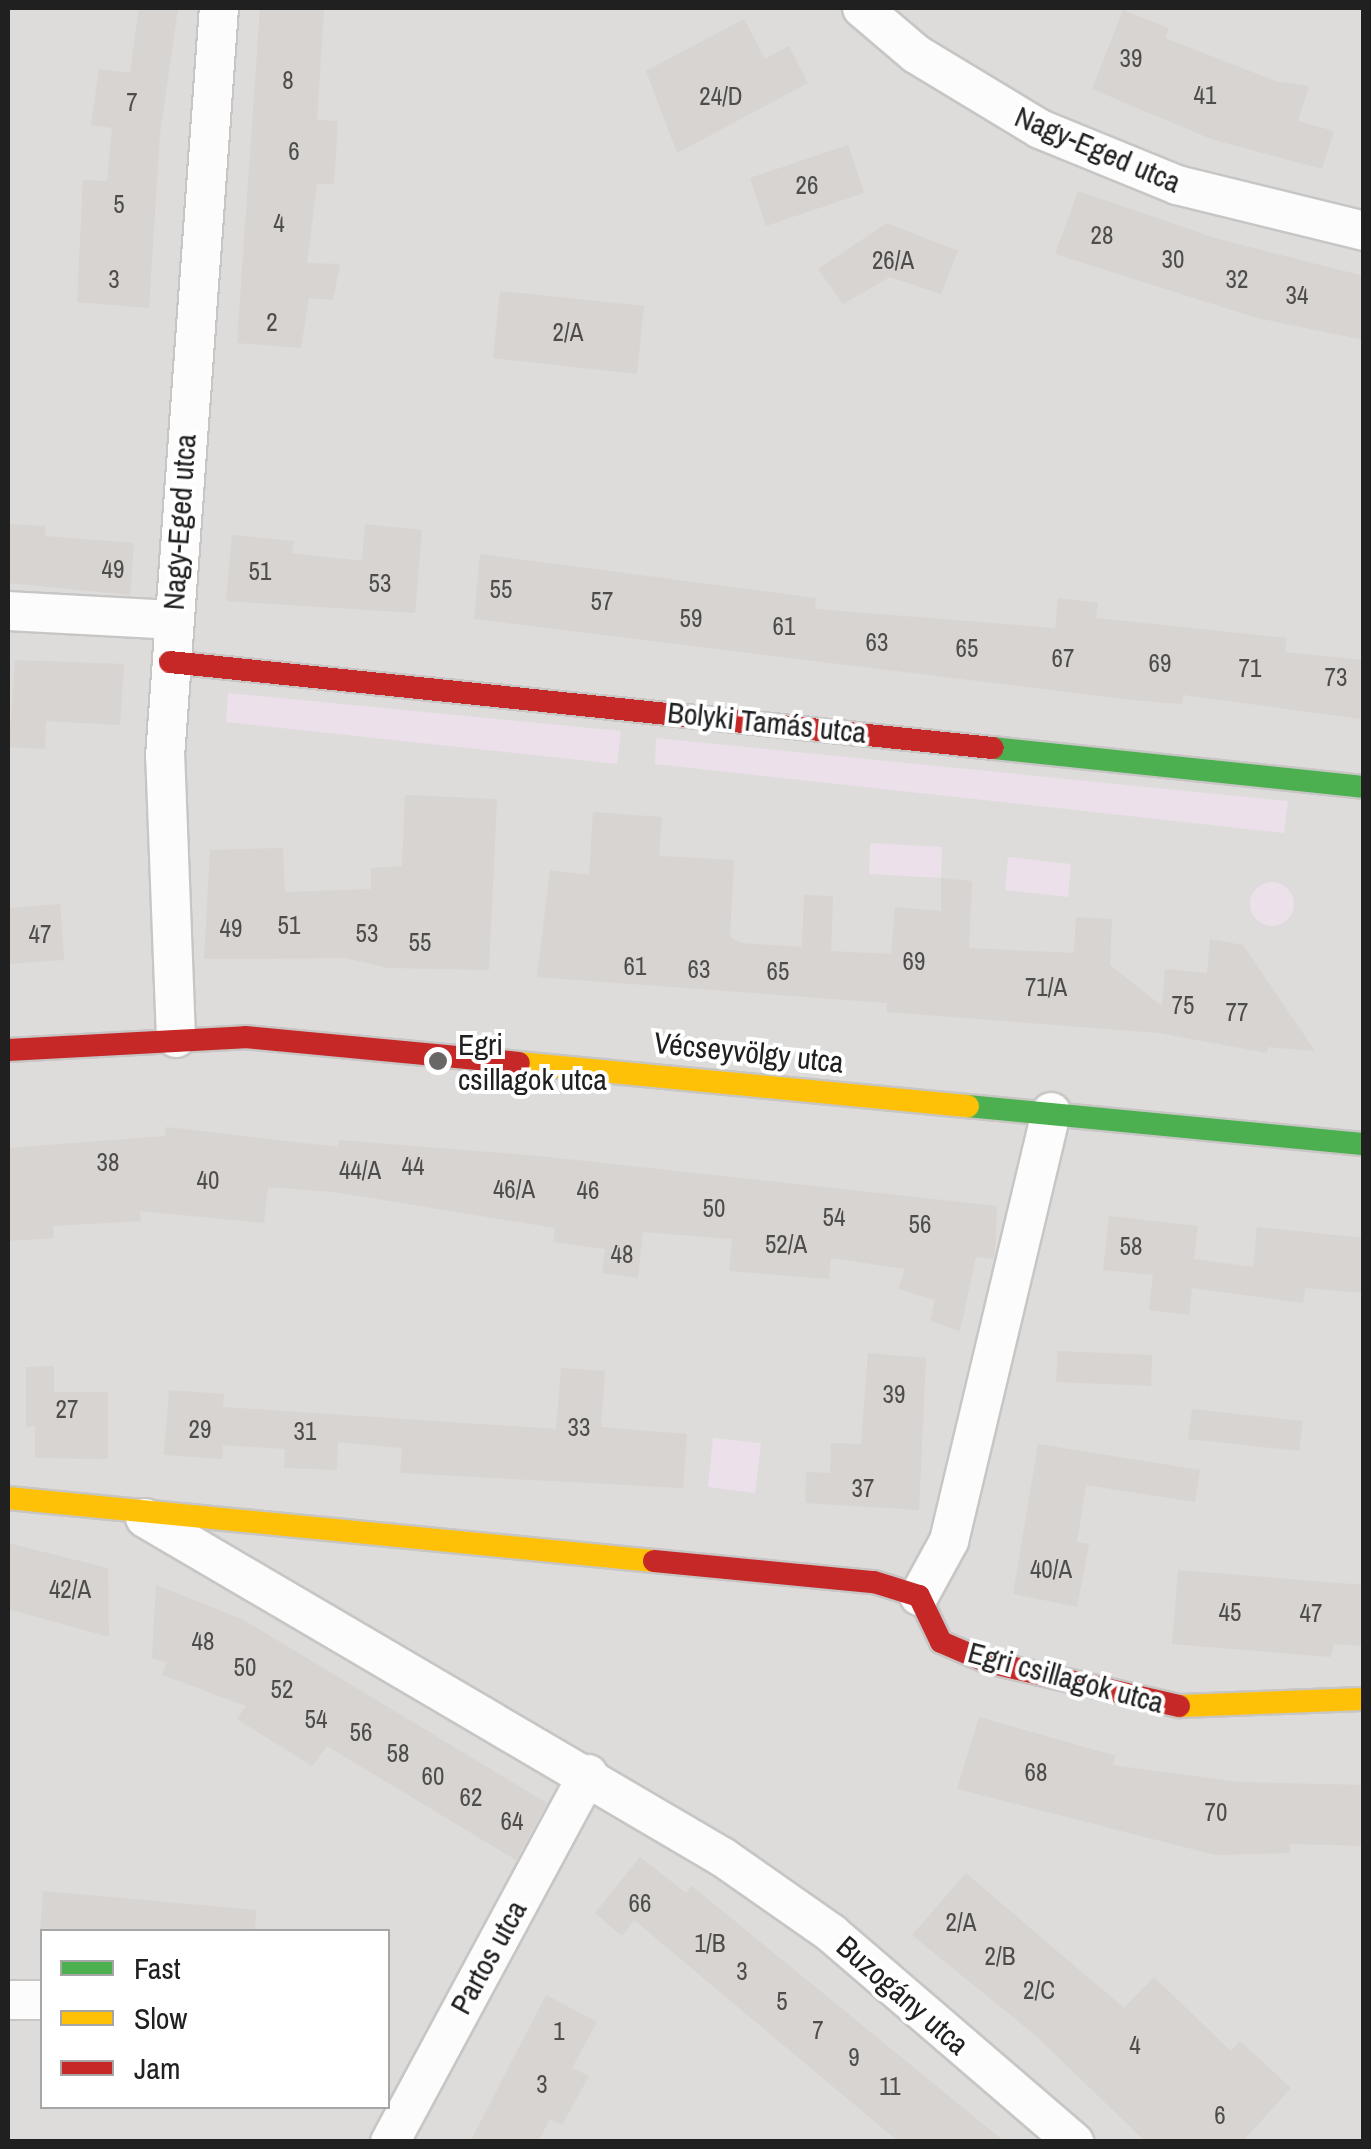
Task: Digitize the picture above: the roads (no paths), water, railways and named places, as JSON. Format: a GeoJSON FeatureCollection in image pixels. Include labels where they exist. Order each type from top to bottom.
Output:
{"type":"FeatureCollection","features":[{"type":"Feature","properties":{"kind":"street","name":"Nagy-Eged utca"},"geometry":{"type":"LineString","coordinates":[[176,1038],[166,816],[170,662],[219,8]]}},
{"type":"Feature","properties":{"kind":"street","name":"Nagy-Eged utca"},"geometry":{"type":"LineString","coordinates":[[862,8],[916,54],[1040,129],[1178,185],[1364,231]]}},
{"type":"Feature","properties":{"kind":"street"},"geometry":{"type":"LineString","coordinates":[[8,611],[172,620]]}},
{"type":"Feature","properties":{"kind":"street","name":"Bolyki Tamás utca"},"geometry":{"type":"LineString","coordinates":[[170,662],[1364,787]]}},
{"type":"Feature","properties":{"kind":"street","name":"Vécseyvölgy utca"},"geometry":{"type":"LineString","coordinates":[[8,1050],[176,1038],[431,1050],[1364,1144]]}},
{"type":"Feature","properties":{"kind":"street"},"geometry":{"type":"LineString","coordinates":[[8,1498],[122,1504],[874,1582],[919,1596],[948,1541],[1051,1112]]}},
{"type":"Feature","properties":{"kind":"street"},"geometry":{"type":"LineString","coordinates":[[122,1504],[588,1774]]}},
{"type":"Feature","properties":{"kind":"street","name":"Egri csillagok utca"},"geometry":{"type":"LineString","coordinates":[[919,1596],[942,1642],[988,1662],[1169,1706],[1364,1699]]}},
{"type":"Feature","properties":{"kind":"street","name":"Buzogány utca"},"geometry":{"type":"LineString","coordinates":[[588,1774],[724,1858],[831,1933],[1074,2142]]}},
{"type":"Feature","properties":{"kind":"street","name":"Partos utca"},"geometry":{"type":"LineString","coordinates":[[394,2118],[588,1774]]}},
{"type":"Feature","properties":{"kind":"street"},"geometry":{"type":"LineString","coordinates":[[8,2000],[40,2000]]}},
{"type":"Feature","properties":{"kind":"place","name":"Egri csillagok utca"},"geometry":{"type":"Point","coordinates":[438,1061]}}]}
